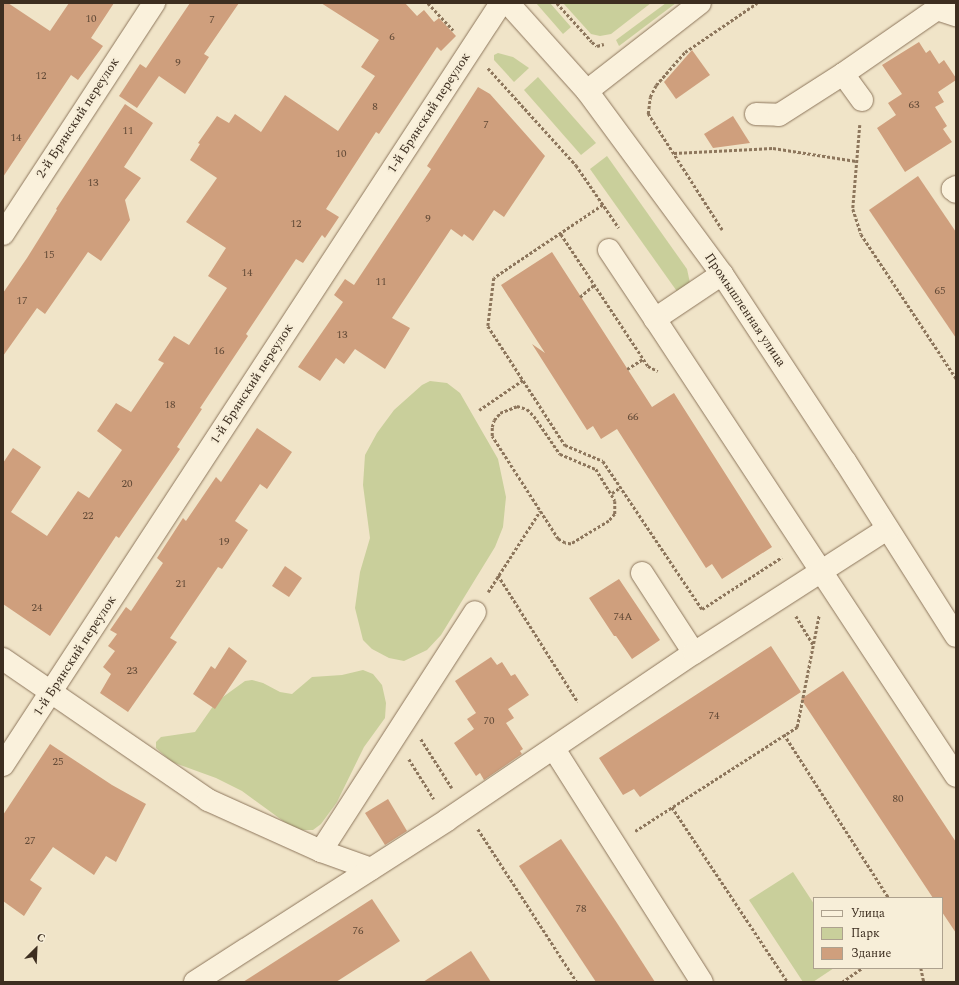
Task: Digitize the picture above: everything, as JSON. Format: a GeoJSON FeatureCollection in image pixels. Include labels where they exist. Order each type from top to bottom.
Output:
{"type":"FeatureCollection","features":[{"type":"Feature","properties":{"kind":"street","name":"2-й Брянский переулок"},"geometry":{"type":"LineString","coordinates":[[3,234],[154,3]]}},
{"type":"Feature","properties":{"kind":"street","name":"1-й Брянский переулок"},"geometry":{"type":"LineString","coordinates":[[3,766],[501,3]]}},
{"type":"Feature","properties":{"kind":"street","name":"Промышленная улица"},"geometry":{"type":"LineString","coordinates":[[508,3],[587,91],[722,274],[956,636]]}},
{"type":"Feature","properties":{"kind":"street"},"geometry":{"type":"LineString","coordinates":[[587,91],[700,3]]}},
{"type":"Feature","properties":{"kind":"street"},"geometry":{"type":"LineString","coordinates":[[756,114],[779,115],[843,74],[937,9],[956,15]]}},
{"type":"Feature","properties":{"kind":"street"},"geometry":{"type":"LineString","coordinates":[[843,74],[862,100]]}},
{"type":"Feature","properties":{"kind":"street"},"geometry":{"type":"LineString","coordinates":[[956,187],[953,189],[956,192]]}},
{"type":"Feature","properties":{"kind":"street"},"geometry":{"type":"LineString","coordinates":[[609,250],[956,776]]}},
{"type":"Feature","properties":{"kind":"street"},"geometry":{"type":"LineString","coordinates":[[655,319],[722,274]]}},
{"type":"Feature","properties":{"kind":"street"},"geometry":{"type":"LineString","coordinates":[[195,982],[554,750],[694,653],[887,529]]}},
{"type":"Feature","properties":{"kind":"street"},"geometry":{"type":"LineString","coordinates":[[642,573],[694,653]]}},
{"type":"Feature","properties":{"kind":"street"},"geometry":{"type":"LineString","coordinates":[[321,851],[475,612]]}},
{"type":"Feature","properties":{"kind":"street"},"geometry":{"type":"LineString","coordinates":[[3,659],[208,800],[321,851],[371,869]]}},
{"type":"Feature","properties":{"kind":"street"},"geometry":{"type":"LineString","coordinates":[[554,750],[702,982]]}},
{"type":"Feature","properties":{"kind":"path"},"geometry":{"type":"LineString","coordinates":[[428,3],[471,49]]}},
{"type":"Feature","properties":{"kind":"path"},"geometry":{"type":"LineString","coordinates":[[557,3],[592,42],[598,46]]}},
{"type":"Feature","properties":{"kind":"path"},"geometry":{"type":"LineString","coordinates":[[648,114],[650,96],[656,85],[684,52],[757,3]]}},
{"type":"Feature","properties":{"kind":"path"},"geometry":{"type":"LineString","coordinates":[[862,100],[853,209],[861,234],[956,378]]}},
{"type":"Feature","properties":{"kind":"path"},"geometry":{"type":"LineString","coordinates":[[673,153],[773,148],[856,161]]}},
{"type":"Feature","properties":{"kind":"path"},"geometry":{"type":"LineString","coordinates":[[603,205],[494,278],[488,326],[565,445],[603,461],[702,609],[803,543]]}},
{"type":"Feature","properties":{"kind":"path"},"geometry":{"type":"LineString","coordinates":[[580,297],[594,285]]}},
{"type":"Feature","properties":{"kind":"path"},"geometry":{"type":"LineString","coordinates":[[627,369],[643,359]]}},
{"type":"Feature","properties":{"kind":"path"},"geometry":{"type":"LineString","coordinates":[[479,410],[523,380]]}},
{"type":"Feature","properties":{"kind":"path"},"geometry":{"type":"LineString","coordinates":[[517,406],[527,409],[534,416],[560,454],[596,469],[612,493],[616,506],[615,514],[609,521],[571,544],[564,543],[558,539],[492,436],[494,420],[500,413],[509,408],[517,406]]}},
{"type":"Feature","properties":{"kind":"path"},"geometry":{"type":"LineString","coordinates":[[612,493],[621,487]]}},
{"type":"Feature","properties":{"kind":"path"},"geometry":{"type":"LineString","coordinates":[[475,612],[540,511]]}},
{"type":"Feature","properties":{"kind":"path"},"geometry":{"type":"LineString","coordinates":[[498,575],[591,724]]}},
{"type":"Feature","properties":{"kind":"path"},"geometry":{"type":"LineString","coordinates":[[794,612],[813,644]]}},
{"type":"Feature","properties":{"kind":"path"},"geometry":{"type":"LineString","coordinates":[[614,844],[797,727],[820,613]]}},
{"type":"Feature","properties":{"kind":"path"},"geometry":{"type":"LineString","coordinates":[[408,717],[456,814]]}},
{"type":"Feature","properties":{"kind":"path"},"geometry":{"type":"LineString","coordinates":[[784,734],[888,897]]}},
{"type":"Feature","properties":{"kind":"path"},"geometry":{"type":"LineString","coordinates":[[395,736],[456,814],[577,982]]}},
{"type":"Feature","properties":{"kind":"path"},"geometry":{"type":"LineString","coordinates":[[672,807],[788,982]]}},
{"type":"Feature","properties":{"kind":"path"},"geometry":{"type":"LineString","coordinates":[[842,982],[861,969]]}},
{"type":"Feature","properties":{"kind":"path"},"geometry":{"type":"LineString","coordinates":[[921,969],[924,982]]}},
{"type":"Feature","properties":{"kind":"green space"},"geometry":{"type":"Polygon","coordinates":[[[536,3],[550,3],[571,27],[563,34],[536,3]]]}},
{"type":"Feature","properties":{"kind":"green space"},"geometry":{"type":"Polygon","coordinates":[[[563,3],[651,3],[611,34],[600,36],[591,34],[563,3]]]}},
{"type":"Feature","properties":{"kind":"green space"},"geometry":{"type":"Polygon","coordinates":[[[666,3],[676,3],[619,46],[616,40],[666,3]]]}},
{"type":"Feature","properties":{"kind":"green space"},"geometry":{"type":"Polygon","coordinates":[[[498,53],[513,57],[529,68],[514,82],[494,60],[494,55],[498,53]]]}},
{"type":"Feature","properties":{"kind":"green space"},"geometry":{"type":"Polygon","coordinates":[[[538,77],[596,143],[581,155],[524,90],[538,77]]]}},
{"type":"Feature","properties":{"kind":"green space"},"geometry":{"type":"Polygon","coordinates":[[[607,156],[687,269],[690,283],[681,297],[590,169],[607,156]]]}},
{"type":"Feature","properties":{"kind":"green space"},"geometry":{"type":"Polygon","coordinates":[[[430,381],[447,383],[460,393],[498,459],[506,497],[503,527],[495,547],[441,635],[427,650],[404,661],[389,658],[372,649],[363,640],[355,608],[360,572],[370,538],[363,485],[365,455],[377,433],[394,410],[422,385],[430,381]]]}},
{"type":"Feature","properties":{"kind":"green space"},"geometry":{"type":"Polygon","coordinates":[[[363,670],[373,674],[382,685],[386,703],[385,718],[364,747],[337,802],[321,824],[313,830],[301,830],[290,826],[242,791],[216,778],[172,762],[156,748],[156,742],[161,737],[195,732],[216,702],[245,681],[252,680],[263,683],[280,692],[292,694],[312,677],[342,675],[363,670]]]}},
{"type":"Feature","properties":{"kind":"green space"},"geometry":{"type":"Polygon","coordinates":[[[793,872],[813,902],[813,969],[832,969],[813,982],[803,982],[749,900],[793,872]]]}},
{"type":"Feature","properties":{"kind":"building"},"geometry":{"type":"Polygon","coordinates":[[[3,3],[8,3],[50,31],[69,3],[114,3],[91,38],[103,46],[78,80],[71,75],[3,177],[3,3]]]}},
{"type":"Feature","properties":{"kind":"building"},"geometry":{"type":"Polygon","coordinates":[[[190,3],[239,3],[204,54],[209,57],[185,94],[159,76],[137,108],[119,96],[140,64],[146,68],[190,3]]]}},
{"type":"Feature","properties":{"kind":"building"},"geometry":{"type":"Polygon","coordinates":[[[321,3],[405,3],[417,16],[424,10],[434,22],[439,18],[456,36],[441,51],[437,47],[379,134],[376,132],[326,209],[339,217],[325,238],[322,235],[303,263],[296,259],[246,334],[248,336],[200,408],[202,409],[177,447],[180,449],[119,538],[116,536],[50,636],[3,604],[3,463],[13,448],[41,467],[11,512],[47,536],[78,491],[89,498],[122,450],[97,431],[116,403],[131,412],[164,363],[158,360],[174,336],[189,345],[227,288],[208,276],[226,248],[186,222],[217,178],[190,160],[200,144],[198,143],[217,116],[229,123],[235,114],[261,132],[285,95],[338,131],[375,76],[361,67],[379,40],[321,3]]]}},
{"type":"Feature","properties":{"kind":"building"},"geometry":{"type":"Polygon","coordinates":[[[919,42],[926,53],[930,50],[939,64],[944,60],[956,78],[956,80],[938,92],[944,102],[935,107],[947,126],[943,129],[952,142],[905,172],[877,128],[896,115],[888,103],[902,94],[882,65],[919,42]]]}},
{"type":"Feature","properties":{"kind":"building"},"geometry":{"type":"Polygon","coordinates":[[[692,50],[710,75],[676,99],[664,82],[692,50]]]}},
{"type":"Feature","properties":{"kind":"building"},"geometry":{"type":"Polygon","coordinates":[[[478,87],[490,94],[545,156],[504,217],[494,210],[473,241],[464,234],[462,237],[451,229],[392,318],[410,328],[385,369],[355,349],[344,364],[336,358],[320,381],[298,367],[343,302],[334,295],[345,279],[354,285],[431,169],[427,166],[478,87]]]}},
{"type":"Feature","properties":{"kind":"building"},"geometry":{"type":"Polygon","coordinates":[[[125,104],[153,123],[124,167],[141,178],[125,200],[130,220],[101,261],[88,252],[45,314],[37,308],[3,356],[3,293],[125,104]]]}},
{"type":"Feature","properties":{"kind":"building"},"geometry":{"type":"Polygon","coordinates":[[[733,116],[750,143],[713,148],[704,134],[733,116]]]}},
{"type":"Feature","properties":{"kind":"building"},"geometry":{"type":"Polygon","coordinates":[[[918,176],[956,232],[956,338],[869,210],[918,176]]]}},
{"type":"Feature","properties":{"kind":"building"},"geometry":{"type":"Polygon","coordinates":[[[552,252],[652,407],[674,393],[772,547],[722,579],[712,564],[706,568],[617,429],[601,439],[593,426],[587,430],[532,344],[545,353],[501,285],[552,252]]]}},
{"type":"Feature","properties":{"kind":"building"},"geometry":{"type":"Polygon","coordinates":[[[257,428],[292,452],[267,489],[260,484],[235,521],[248,530],[222,569],[218,567],[170,638],[177,642],[128,712],[100,693],[111,674],[103,667],[115,651],[108,646],[117,634],[110,630],[126,607],[131,611],[163,563],[157,558],[183,518],[186,521],[216,477],[221,482],[257,428]]]}},
{"type":"Feature","properties":{"kind":"building"},"geometry":{"type":"Polygon","coordinates":[[[285,566],[302,578],[289,597],[272,586],[285,566]]]}},
{"type":"Feature","properties":{"kind":"building"},"geometry":{"type":"Polygon","coordinates":[[[619,579],[660,640],[632,659],[616,636],[614,636],[589,598],[619,579]]]}},
{"type":"Feature","properties":{"kind":"building"},"geometry":{"type":"Polygon","coordinates":[[[771,646],[801,692],[640,797],[634,789],[623,795],[599,758],[771,646]]]}},
{"type":"Feature","properties":{"kind":"building"},"geometry":{"type":"Polygon","coordinates":[[[229,647],[247,661],[215,709],[193,694],[211,666],[215,669],[229,647]]]}},
{"type":"Feature","properties":{"kind":"building"},"geometry":{"type":"Polygon","coordinates":[[[491,657],[497,665],[502,662],[511,676],[515,674],[529,695],[508,709],[514,718],[506,723],[523,749],[520,751],[522,754],[484,780],[480,773],[476,776],[454,743],[474,729],[467,719],[476,713],[455,681],[491,657]]]}},
{"type":"Feature","properties":{"kind":"building"},"geometry":{"type":"Polygon","coordinates":[[[843,671],[956,842],[956,933],[943,914],[943,897],[932,897],[801,699],[843,671]]]}},
{"type":"Feature","properties":{"kind":"building"},"geometry":{"type":"Polygon","coordinates":[[[50,744],[112,785],[146,804],[116,862],[106,856],[94,875],[53,847],[30,880],[42,888],[24,916],[3,901],[3,815],[50,744]]]}},
{"type":"Feature","properties":{"kind":"building"},"geometry":{"type":"Polygon","coordinates":[[[388,799],[407,831],[385,845],[365,813],[388,799]]]}},
{"type":"Feature","properties":{"kind":"building"},"geometry":{"type":"Polygon","coordinates":[[[561,839],[655,982],[596,982],[519,866],[561,839]]]}},
{"type":"Feature","properties":{"kind":"building"},"geometry":{"type":"Polygon","coordinates":[[[372,899],[400,941],[336,982],[243,982],[372,899]]]}},
{"type":"Feature","properties":{"kind":"building"},"geometry":{"type":"Polygon","coordinates":[[[471,951],[491,982],[423,982],[471,951]]]}}]}
